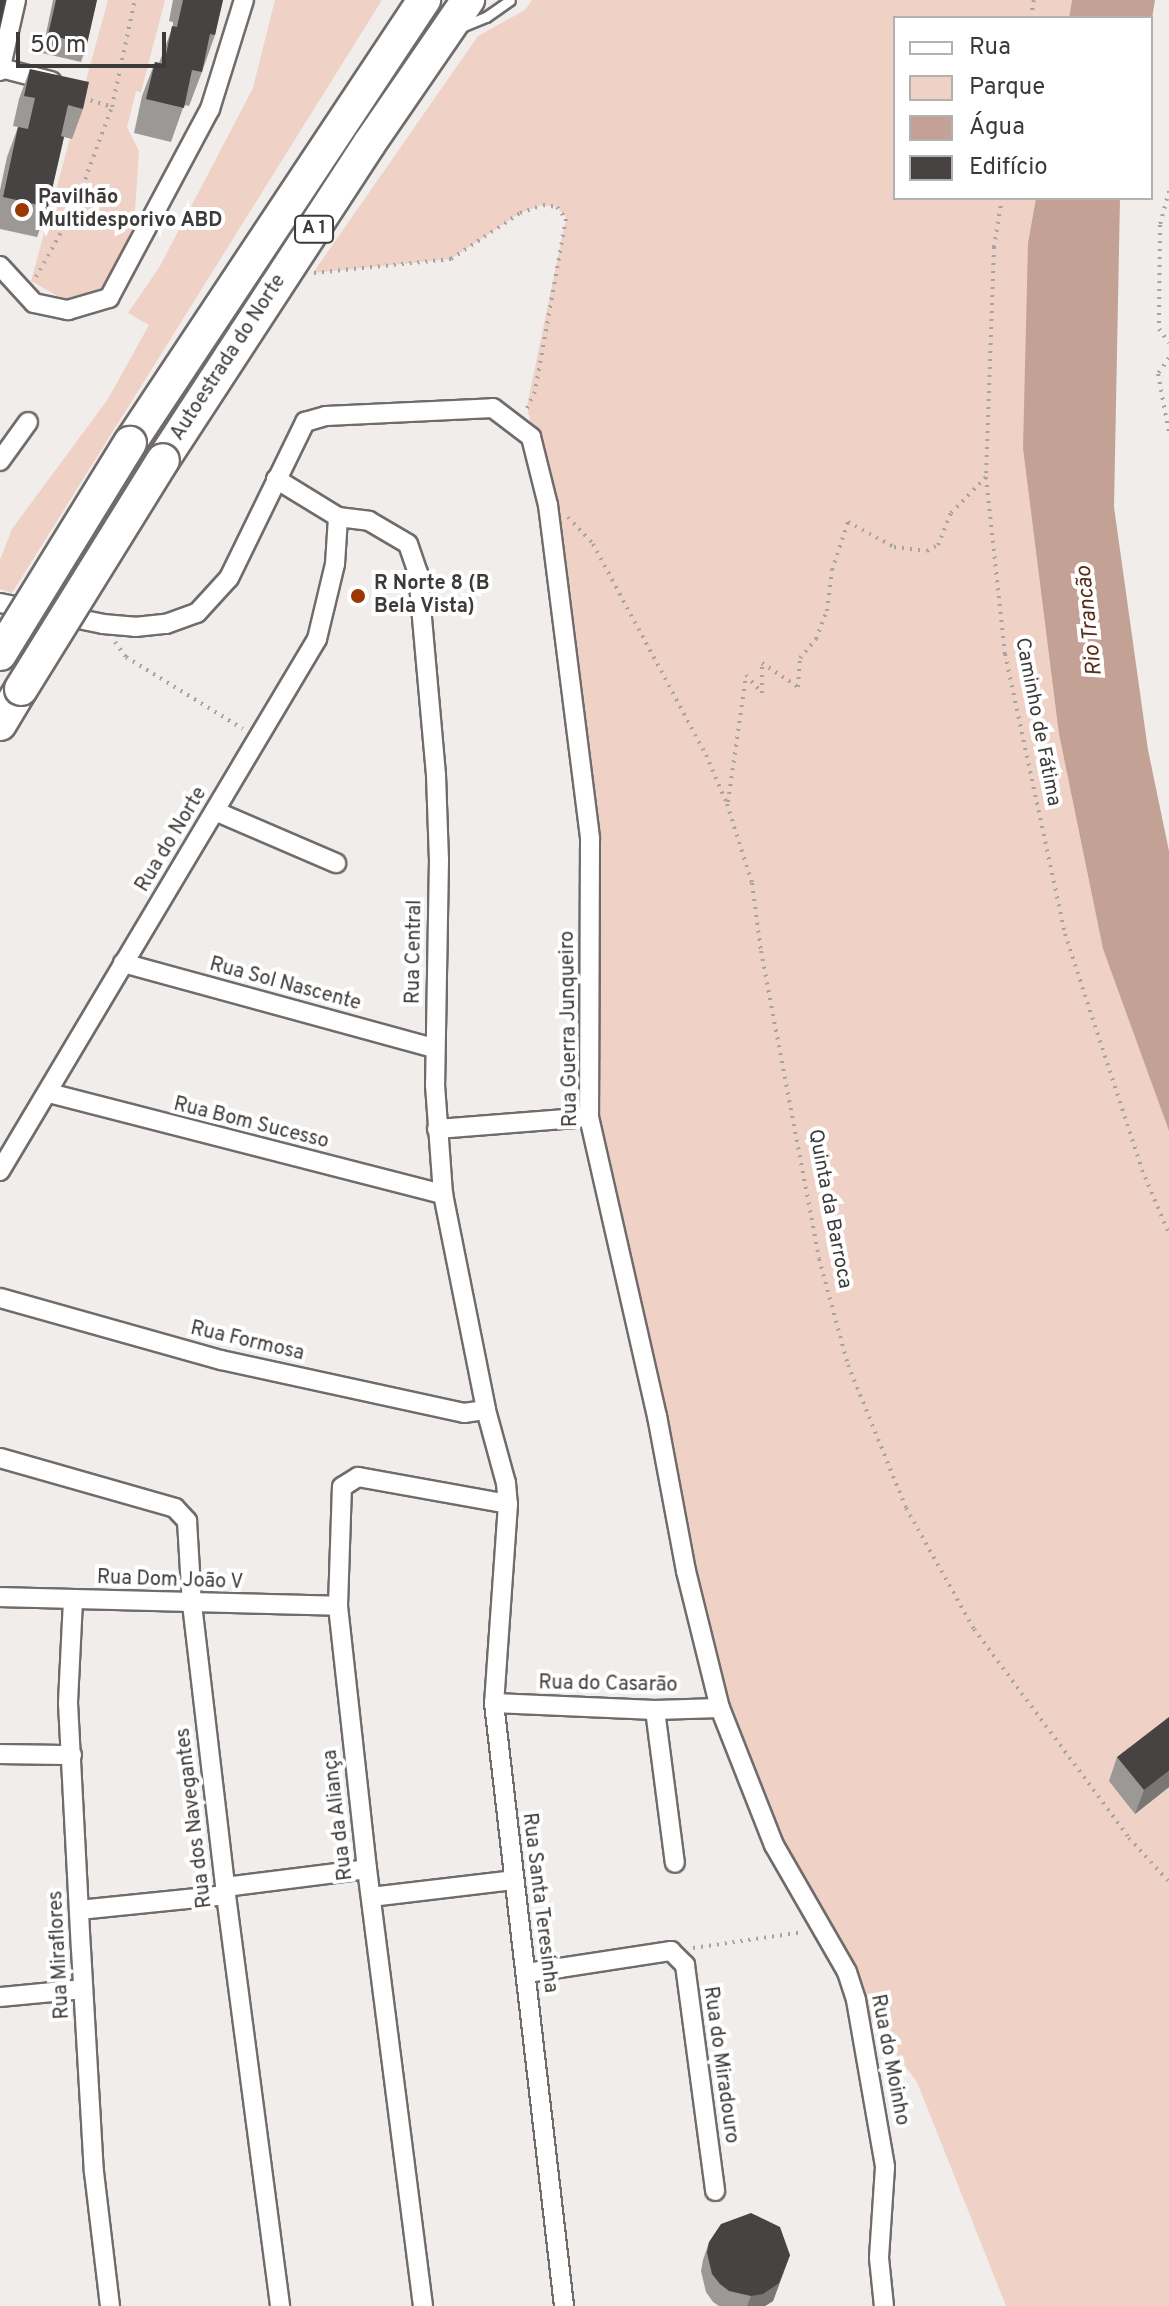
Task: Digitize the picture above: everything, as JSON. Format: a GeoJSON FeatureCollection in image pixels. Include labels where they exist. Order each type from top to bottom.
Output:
{"type":"FeatureCollection","features":[{"type":"Feature","properties":{"kind":"highway","name":"Autoestrada do Norte"},"geometry":{"type":"LineString","coordinates":[[0,654],[130,443],[424,0]]}},
{"type":"Feature","properties":{"kind":"highway","name":"Autoestrada do Norte"},"geometry":{"type":"LineString","coordinates":[[0,724],[163,460],[468,0]]}},
{"type":"Feature","properties":{"kind":"street"},"geometry":{"type":"LineString","coordinates":[[16,0],[0,70],[77,88]]}},
{"type":"Feature","properties":{"kind":"street"},"geometry":{"type":"LineString","coordinates":[[0,266],[34,303],[68,310],[109,298],[210,109],[244,0]]}},
{"type":"Feature","properties":{"kind":"street","name":"Rua Guerra Junqueiro"},"geometry":{"type":"LineString","coordinates":[[276,479],[305,422],[326,416],[493,408],[531,437],[548,505],[590,839],[589,1117],[657,1416],[686,1571],[720,1708]]}},
{"type":"Feature","properties":{"kind":"street"},"geometry":{"type":"LineString","coordinates":[[0,461],[28,422]]}},
{"type":"Feature","properties":{"kind":"street"},"geometry":{"type":"LineString","coordinates":[[0,603],[103,624],[135,627],[166,624],[197,613],[229,578],[276,479]]}},
{"type":"Feature","properties":{"kind":"street","name":"Rua Central"},"geometry":{"type":"LineString","coordinates":[[276,479],[338,517],[369,521],[408,544],[418,573],[438,846],[434,1048],[443,1194],[508,1504]]}},
{"type":"Feature","properties":{"kind":"street","name":"Rua do Norte"},"geometry":{"type":"LineString","coordinates":[[0,1171],[317,639],[335,564],[338,517]]}},
{"type":"Feature","properties":{"kind":"street"},"geometry":{"type":"LineString","coordinates":[[215,811],[336,863]]}},
{"type":"Feature","properties":{"kind":"street","name":"Rua Sol Nascente"},"geometry":{"type":"LineString","coordinates":[[123,963],[434,1048]]}},
{"type":"Feature","properties":{"kind":"street","name":"Rua Bom Sucesso"},"geometry":{"type":"LineString","coordinates":[[49,1093],[443,1194]]}},
{"type":"Feature","properties":{"kind":"street"},"geometry":{"type":"LineString","coordinates":[[437,1129],[589,1117]]}},
{"type":"Feature","properties":{"kind":"street","name":"Rua Formosa"},"geometry":{"type":"LineString","coordinates":[[0,1298],[221,1360],[464,1413],[486,1410]]}},
{"type":"Feature","properties":{"kind":"street","name":"Rua dos Navegantes"},"geometry":{"type":"LineString","coordinates":[[0,1458],[175,1508],[187,1521],[192,1604],[226,1891],[280,2306]]}},
{"type":"Feature","properties":{"kind":"street","name":"Rua da Aliança"},"geometry":{"type":"LineString","coordinates":[[423,2306],[367,1869],[338,1606],[342,1487],[358,1477],[508,1504]]}},
{"type":"Feature","properties":{"kind":"street","name":"Rua Santa Teresinha"},"geometry":{"type":"LineString","coordinates":[[508,1504],[494,1703],[564,2306]]}},
{"type":"Feature","properties":{"kind":"street","name":"Rua Dom João V"},"geometry":{"type":"LineString","coordinates":[[0,1597],[338,1606]]}},
{"type":"Feature","properties":{"kind":"street","name":"Rua Miraflores"},"geometry":{"type":"LineString","coordinates":[[73,1600],[68,1703],[94,2172],[110,2306]]}},
{"type":"Feature","properties":{"kind":"street","name":"Rua do Casarão"},"geometry":{"type":"LineString","coordinates":[[494,1703],[655,1710],[720,1708]]}},
{"type":"Feature","properties":{"kind":"street","name":"Rua do Moinho"},"geometry":{"type":"LineString","coordinates":[[720,1708],[774,1845],[847,1972],[856,2000],[881,2127],[885,2167],[879,2258],[884,2306]]}},
{"type":"Feature","properties":{"kind":"street"},"geometry":{"type":"LineString","coordinates":[[655,1710],[675,1863]]}},
{"type":"Feature","properties":{"kind":"street"},"geometry":{"type":"LineString","coordinates":[[0,1754],[72,1755]]}},
{"type":"Feature","properties":{"kind":"street"},"geometry":{"type":"LineString","coordinates":[[79,1910],[367,1869]]}},
{"type":"Feature","properties":{"kind":"street"},"geometry":{"type":"LineString","coordinates":[[371,1897],[513,1880]]}},
{"type":"Feature","properties":{"kind":"street"},"geometry":{"type":"LineString","coordinates":[[527,1973],[671,1951]]}},
{"type":"Feature","properties":{"kind":"street","name":"Rua do Miradouro"},"geometry":{"type":"LineString","coordinates":[[671,1951],[685,1965],[715,2191]]}},
{"type":"Feature","properties":{"kind":"street"},"geometry":{"type":"LineString","coordinates":[[0,1997],[83,1989]]}},
{"type":"Feature","properties":{"kind":"lane"},"geometry":{"type":"LineString","coordinates":[[445,33],[486,17],[510,0]]}},
{"type":"Feature","properties":{"kind":"path"},"geometry":{"type":"LineString","coordinates":[[24,291],[34,283],[74,209],[112,107],[135,0]]}},
{"type":"Feature","properties":{"kind":"path"},"geometry":{"type":"LineString","coordinates":[[77,88],[78,97],[112,107]]}},
{"type":"Feature","properties":{"kind":"path"},"geometry":{"type":"LineString","coordinates":[[1169,191],[1160,225],[1159,329],[1169,343]]}},
{"type":"Feature","properties":{"kind":"path","name":"Caminho de Fátima"},"geometry":{"type":"LineString","coordinates":[[1002,200],[994,247],[986,477],[1005,654],[1065,934],[1142,1170],[1169,1234]]}},
{"type":"Feature","properties":{"kind":"path"},"geometry":{"type":"LineString","coordinates":[[307,283],[313,273],[451,259],[520,213],[543,205],[557,207],[566,219],[535,392],[518,427]]}},
{"type":"Feature","properties":{"kind":"path"},"geometry":{"type":"LineString","coordinates":[[1169,358],[1158,374],[1169,432]]}},
{"type":"Feature","properties":{"kind":"path"},"geometry":{"type":"LineString","coordinates":[[727,804],[746,675],[762,693],[762,663],[798,687],[800,658],[816,639],[827,611],[832,570],[848,522],[894,547],[927,551],[938,545],[951,513],[986,477]]}},
{"type":"Feature","properties":{"kind":"path","name":"Quinta da Barroca"},"geometry":{"type":"LineString","coordinates":[[548,505],[563,511],[593,544],[706,755],[727,804],[752,883],[761,951],[819,1259],[848,1365],[906,1508],[974,1629],[1129,1838],[1169,1882]]}},
{"type":"Feature","properties":{"kind":"path"},"geometry":{"type":"LineString","coordinates":[[126,657],[258,738]]}},
{"type":"Feature","properties":{"kind":"path"},"geometry":{"type":"LineString","coordinates":[[671,1951],[822,1930]]}},
{"type":"Feature","properties":{"kind":"green space"},"geometry":{"type":"Polygon","coordinates":[[[108,0],[165,0],[141,92],[136,91],[127,127],[139,151],[134,225],[101,296],[70,303],[31,281],[108,0]]]}},
{"type":"Feature","properties":{"kind":"green space"},"geometry":{"type":"Polygon","coordinates":[[[275,0],[382,0],[12,593],[0,589],[0,560],[12,529],[108,399],[149,325],[128,313],[160,266],[253,88],[275,0]]]}},
{"type":"Feature","properties":{"kind":"green space"},"geometry":{"type":"Polygon","coordinates":[[[532,0],[1072,0],[1069,16],[893,16],[893,200],[1036,200],[1028,243],[1059,734],[1103,949],[1169,1131],[1169,2306],[1006,2306],[917,2082],[856,2000],[720,1708],[589,1117],[590,839],[548,505],[527,406],[566,218],[557,207],[542,205],[520,213],[451,259],[313,273],[478,36],[525,10],[532,0]]]}},
{"type":"Feature","properties":{"kind":"water"},"geometry":{"type":"Polygon","coordinates":[[[1072,0],[1155,0],[1152,16],[1069,16],[1072,0]]]}},
{"type":"Feature","properties":{"kind":"water","name":"Rio Trancão"},"geometry":{"type":"Polygon","coordinates":[[[1036,200],[1120,200],[1114,507],[1148,750],[1169,851],[1169,1131],[1103,949],[1059,734],[1023,448],[1028,243],[1036,200]]]}},
{"type":"Feature","properties":{"kind":"building"},"geometry":{"type":"Polygon","coordinates":[[[0,0],[6,0],[0,26],[0,0]]]}},
{"type":"Feature","properties":{"kind":"building"},"geometry":{"type":"Polygon","coordinates":[[[56,0],[97,0],[87,44],[48,35],[56,0]]]}},
{"type":"Feature","properties":{"kind":"building"},"geometry":{"type":"Polygon","coordinates":[[[183,0],[223,0],[215,35],[210,34],[202,72],[192,70],[184,108],[146,99],[155,62],[164,64],[172,26],[177,27],[183,0]]]}},
{"type":"Feature","properties":{"kind":"building"},"geometry":{"type":"Polygon","coordinates":[[[30,69],[89,82],[83,109],[68,105],[48,207],[3,197],[18,127],[28,129],[35,98],[24,96],[30,69]]]}},
{"type":"Feature","properties":{"kind":"building"},"geometry":{"type":"Polygon","coordinates":[[[1169,1717],[1169,1771],[1144,1790],[1117,1757],[1169,1717]]]}},
{"type":"Feature","properties":{"kind":"building"},"geometry":{"type":"Polygon","coordinates":[[[751,2213],[780,2227],[790,2255],[779,2283],[763,2294],[751,2296],[729,2291],[720,2284],[712,2274],[707,2253],[709,2242],[721,2224],[751,2213]]]}},
{"type":"Feature","properties":{"kind":"place","name":"Pavilhão Multidesporivo ABD"},"geometry":{"type":"Point","coordinates":[22,210]}},
{"type":"Feature","properties":{"kind":"place","name":"R Norte 8 (B Bela Vista)"},"geometry":{"type":"Point","coordinates":[358,596]}}]}
